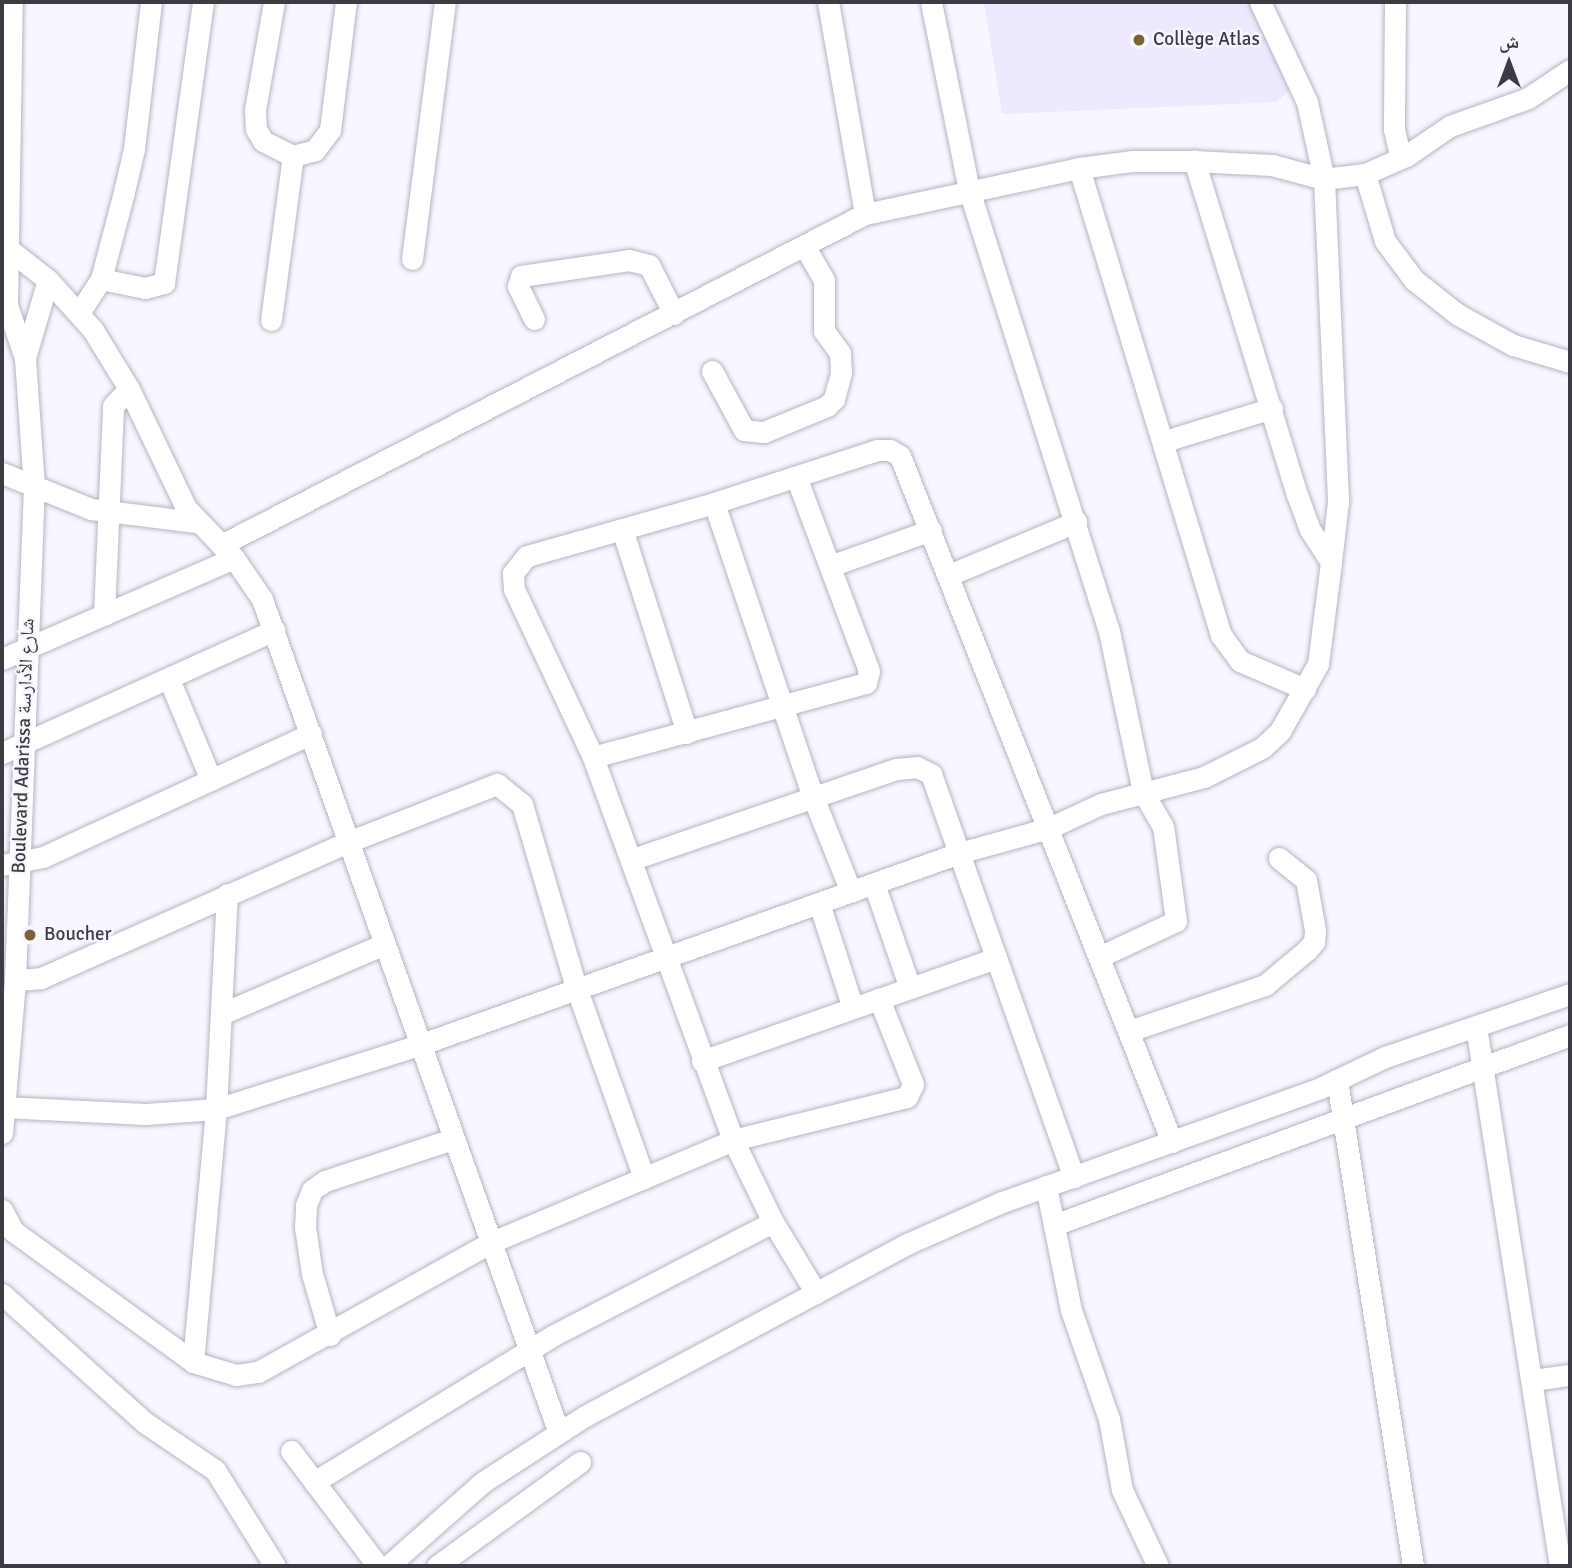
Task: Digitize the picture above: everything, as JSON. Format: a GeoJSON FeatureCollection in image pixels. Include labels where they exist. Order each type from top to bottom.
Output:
{"type":"FeatureCollection","features":[{"type":"Feature","properties":{"kind":"street","name":"Boulevard Adarissa شارع الأدارسة"},"geometry":{"type":"LineString","coordinates":[[2,1133],[15,980],[11,862],[26,742],[34,487],[25,358],[7,305],[12,2]]}},
{"type":"Feature","properties":{"kind":"street"},"geometry":{"type":"LineString","coordinates":[[79,313],[101,279],[134,149],[151,2]]}},
{"type":"Feature","properties":{"kind":"street"},"geometry":{"type":"LineString","coordinates":[[101,279],[145,288],[164,283],[202,2]]}},
{"type":"Feature","properties":{"kind":"street"},"geometry":{"type":"LineString","coordinates":[[274,2],[256,129],[263,141],[293,156],[315,150],[330,130],[346,2]]}},
{"type":"Feature","properties":{"kind":"street"},"geometry":{"type":"LineString","coordinates":[[412,259],[445,2]]}},
{"type":"Feature","properties":{"kind":"street"},"geometry":{"type":"LineString","coordinates":[[828,2],[864,214]]}},
{"type":"Feature","properties":{"kind":"street"},"geometry":{"type":"LineString","coordinates":[[931,2],[969,190],[1048,450],[1076,522],[1109,631],[1143,792],[1163,826],[1177,915],[1172,925],[1099,957]]}},
{"type":"Feature","properties":{"kind":"street"},"geometry":{"type":"LineString","coordinates":[[3,1107],[146,1114],[216,1109],[419,1045],[959,853],[1049,828],[1143,792],[1204,777],[1262,748],[1280,731],[1306,689],[1325,635],[1338,502],[1324,179],[1307,102],[1260,2]]}},
{"type":"Feature","properties":{"kind":"street"},"geometry":{"type":"LineString","coordinates":[[1395,2],[1394,130],[1399,150],[1406,156]]}},
{"type":"Feature","properties":{"kind":"street"},"geometry":{"type":"LineString","coordinates":[[2,659],[104,615],[227,552],[864,214],[969,190],[1132,160],[1272,165],[1324,179],[1365,174],[1406,156],[1450,126],[1528,98],[1570,70]]}},
{"type":"Feature","properties":{"kind":"street"},"geometry":{"type":"LineString","coordinates":[[271,320],[293,156]]}},
{"type":"Feature","properties":{"kind":"street"},"geometry":{"type":"LineString","coordinates":[[1194,161],[1301,506],[1331,562]]}},
{"type":"Feature","properties":{"kind":"street"},"geometry":{"type":"LineString","coordinates":[[1079,168],[1165,441],[1221,635],[1229,651],[1240,661],[1306,689]]}},
{"type":"Feature","properties":{"kind":"street"},"geometry":{"type":"LineString","coordinates":[[1365,174],[1385,241],[1414,280],[1457,314],[1513,345],[1570,362]]}},
{"type":"Feature","properties":{"kind":"street"},"geometry":{"type":"LineString","coordinates":[[6,246],[48,280],[79,313],[129,389],[196,522],[227,552],[262,599],[559,1433]]}},
{"type":"Feature","properties":{"kind":"street"},"geometry":{"type":"LineString","coordinates":[[712,371],[744,429],[764,432],[827,406],[834,399],[841,372],[840,353],[824,331],[824,280],[804,246]]}},
{"type":"Feature","properties":{"kind":"street"},"geometry":{"type":"LineString","coordinates":[[534,319],[518,286],[521,276],[629,260],[649,265],[674,314]]}},
{"type":"Feature","properties":{"kind":"street","name":"Boulevard Adarissa شارع الأدارسة"},"geometry":{"type":"LineString","coordinates":[[25,358],[48,280]]}},
{"type":"Feature","properties":{"kind":"street"},"geometry":{"type":"LineString","coordinates":[[104,615],[113,406],[129,389]]}},
{"type":"Feature","properties":{"kind":"street"},"geometry":{"type":"LineString","coordinates":[[1165,441],[1272,408]]}},
{"type":"Feature","properties":{"kind":"street"},"geometry":{"type":"LineString","coordinates":[[816,1293],[773,1222],[733,1140],[702,1061],[633,859],[593,757],[514,589],[513,573],[527,556],[890,450],[904,461],[1172,1142]]}},
{"type":"Feature","properties":{"kind":"street"},"geometry":{"type":"LineString","coordinates":[[2,473],[108,512],[196,522]]}},
{"type":"Feature","properties":{"kind":"street"},"geometry":{"type":"LineString","coordinates":[[593,757],[859,688],[868,680],[830,566],[796,477]]}},
{"type":"Feature","properties":{"kind":"street"},"geometry":{"type":"LineString","coordinates":[[714,503],[813,797],[851,892]]}},
{"type":"Feature","properties":{"kind":"street"},"geometry":{"type":"LineString","coordinates":[[949,575],[1076,522]]}},
{"type":"Feature","properties":{"kind":"street"},"geometry":{"type":"LineString","coordinates":[[622,529],[687,733]]}},
{"type":"Feature","properties":{"kind":"street"},"geometry":{"type":"LineString","coordinates":[[830,566],[931,530]]}},
{"type":"Feature","properties":{"kind":"street"},"geometry":{"type":"LineString","coordinates":[[2,753],[274,630]]}},
{"type":"Feature","properties":{"kind":"street"},"geometry":{"type":"LineString","coordinates":[[169,679],[211,779]]}},
{"type":"Feature","properties":{"kind":"street"},"geometry":{"type":"LineString","coordinates":[[11,862],[43,857],[311,734]]}},
{"type":"Feature","properties":{"kind":"street"},"geometry":{"type":"LineString","coordinates":[[633,859],[896,769],[924,769],[936,781],[1074,1177]]}},
{"type":"Feature","properties":{"kind":"street"},"geometry":{"type":"LineString","coordinates":[[15,980],[41,978],[227,894],[489,784],[505,787],[522,804],[576,987],[644,1178]]}},
{"type":"Feature","properties":{"kind":"street"},"geometry":{"type":"LineString","coordinates":[[1129,1031],[1265,985],[1307,950],[1315,930],[1306,880],[1279,858]]}},
{"type":"Feature","properties":{"kind":"street"},"geometry":{"type":"LineString","coordinates":[[874,884],[910,988]]}},
{"type":"Feature","properties":{"kind":"street"},"geometry":{"type":"LineString","coordinates":[[193,1362],[216,1109],[227,894]]}},
{"type":"Feature","properties":{"kind":"street"},"geometry":{"type":"LineString","coordinates":[[819,903],[853,1008]]}},
{"type":"Feature","properties":{"kind":"street"},"geometry":{"type":"LineString","coordinates":[[221,1014],[384,944]]}},
{"type":"Feature","properties":{"kind":"street"},"geometry":{"type":"LineString","coordinates":[[702,1061],[996,958]]}},
{"type":"Feature","properties":{"kind":"street"},"geometry":{"type":"LineString","coordinates":[[388,1566],[483,1482],[559,1433],[942,1227],[1046,1186],[1337,1080],[1366,1064],[1570,995]]}},
{"type":"Feature","properties":{"kind":"street"},"geometry":{"type":"LineString","coordinates":[[3,1218],[13,1231],[193,1362],[236,1375],[258,1372],[330,1335],[492,1242],[733,1140],[907,1097],[913,1084],[879,999]]}},
{"type":"Feature","properties":{"kind":"street"},"geometry":{"type":"LineString","coordinates":[[1476,1026],[1560,1566]]}},
{"type":"Feature","properties":{"kind":"street"},"geometry":{"type":"LineString","coordinates":[[1054,1225],[1343,1115],[1570,1035]]}},
{"type":"Feature","properties":{"kind":"street"},"geometry":{"type":"LineString","coordinates":[[1337,1080],[1413,1566]]}},
{"type":"Feature","properties":{"kind":"street"},"geometry":{"type":"LineString","coordinates":[[330,1335],[312,1274],[305,1227],[312,1191],[326,1181],[453,1139]]}},
{"type":"Feature","properties":{"kind":"street"},"geometry":{"type":"LineString","coordinates":[[1046,1186],[1070,1310],[1109,1419],[1122,1490],[1158,1566]]}},
{"type":"Feature","properties":{"kind":"street"},"geometry":{"type":"LineString","coordinates":[[314,1482],[530,1353],[554,1335],[773,1222]]}},
{"type":"Feature","properties":{"kind":"street"},"geometry":{"type":"LineString","coordinates":[[2,1294],[144,1422],[215,1470],[275,1566]]}},
{"type":"Feature","properties":{"kind":"street"},"geometry":{"type":"LineString","coordinates":[[1533,1380],[1570,1375]]}},
{"type":"Feature","properties":{"kind":"street"},"geometry":{"type":"LineString","coordinates":[[291,1451],[378,1566]]}},
{"type":"Feature","properties":{"kind":"street"},"geometry":{"type":"LineString","coordinates":[[437,1566],[580,1462]]}},
{"type":"Feature","properties":{"kind":"shaded area","name":"Collège Atlas"},"geometry":{"type":"Polygon","coordinates":[[[984,2],[1273,2],[1304,78],[1276,102],[1002,114],[984,2]]]}},
{"type":"Feature","properties":{"kind":"place","name":"Collège Atlas"},"geometry":{"type":"Point","coordinates":[1139,40]}},
{"type":"Feature","properties":{"kind":"place","name":"Boucher"},"geometry":{"type":"Point","coordinates":[30,935]}}]}
